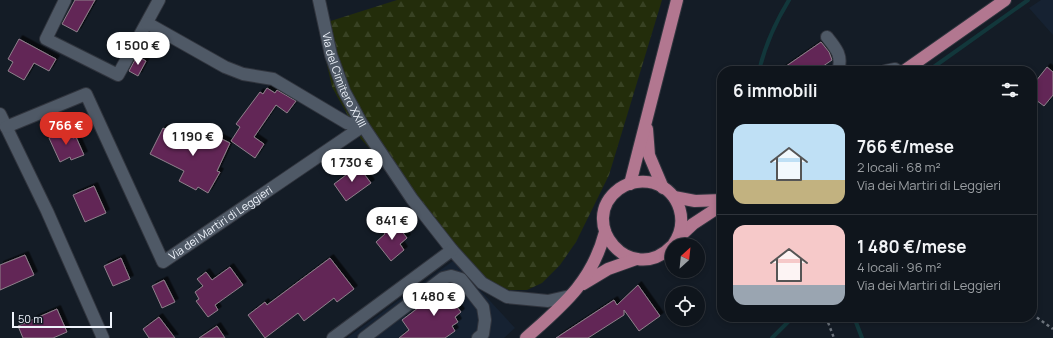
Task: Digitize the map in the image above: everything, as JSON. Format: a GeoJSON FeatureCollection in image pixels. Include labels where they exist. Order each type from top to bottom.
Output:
{"type":"FeatureCollection","features":[{"type":"Feature","properties":{"kind":"main road"},"geometry":{"type":"LineString","coordinates":[[630,184],[677,0]]}},
{"type":"Feature","properties":{"kind":"main road"},"geometry":{"type":"LineString","coordinates":[[911,66],[1005,0]]}},
{"type":"Feature","properties":{"kind":"main road"},"geometry":{"type":"LineString","coordinates":[[647,120],[649,155],[663,188]]}},
{"type":"Feature","properties":{"kind":"main road"},"geometry":{"type":"LineString","coordinates":[[582,284],[600,251],[605,232],[604,218],[606,206],[616,192],[630,184],[649,182],[663,188],[674,197],[679,206],[682,222],[676,238]]}},
{"type":"Feature","properties":{"kind":"main road"},"geometry":{"type":"LineString","coordinates":[[674,197],[695,201],[717,200]]}},
{"type":"Feature","properties":{"kind":"main road"},"geometry":{"type":"LineString","coordinates":[[680,238],[693,224],[717,208]]}},
{"type":"Feature","properties":{"kind":"main road"},"geometry":{"type":"LineString","coordinates":[[605,232],[612,245],[617,250],[636,259]]}},
{"type":"Feature","properties":{"kind":"main road"},"geometry":{"type":"LineString","coordinates":[[526,338],[582,284],[608,269],[636,259],[659,256],[665,251]]}},
{"type":"Feature","properties":{"kind":"street"},"geometry":{"type":"LineString","coordinates":[[65,0],[46,39],[118,75],[159,0]]}},
{"type":"Feature","properties":{"kind":"street","name":"Via del Cimitero XXIII"},"geometry":{"type":"LineString","coordinates":[[319,0],[331,55],[344,91],[363,126],[412,199],[452,250],[482,283],[507,297],[548,301],[570,296]]}},
{"type":"Feature","properties":{"kind":"street"},"geometry":{"type":"LineString","coordinates":[[147,23],[225,67],[243,74],[273,79],[347,123],[363,126]]}},
{"type":"Feature","properties":{"kind":"street"},"geometry":{"type":"LineString","coordinates":[[826,37],[839,54],[841,62],[840,66]]}},
{"type":"Feature","properties":{"kind":"street","name":"Via dei Martiri di Leggieri"},"geometry":{"type":"LineString","coordinates":[[6,127],[86,94],[163,262],[363,126]]}},
{"type":"Feature","properties":{"kind":"street"},"geometry":{"type":"LineString","coordinates":[[0,114],[47,211],[103,338]]}},
{"type":"Feature","properties":{"kind":"street"},"geometry":{"type":"LineString","coordinates":[[333,338],[452,250]]}},
{"type":"Feature","properties":{"kind":"street"},"geometry":{"type":"LineString","coordinates":[[364,338],[443,278],[451,276],[461,279],[483,307],[485,320],[483,334],[478,338]]}},
{"type":"Feature","properties":{"kind":"path"},"geometry":{"type":"LineString","coordinates":[[1037,318],[1053,329]]}},
{"type":"Feature","properties":{"kind":"path"},"geometry":{"type":"LineString","coordinates":[[828,322],[834,338]]}},
{"type":"Feature","properties":{"kind":"shaded area"},"geometry":{"type":"Polygon","coordinates":[[[1041,0],[1053,0],[1053,35],[1029,8],[1041,0]]]}},
{"type":"Feature","properties":{"kind":"shaded area"},"geometry":{"type":"Polygon","coordinates":[[[453,261],[515,328],[504,338],[347,338],[453,261]]]}},
{"type":"Feature","properties":{"kind":"green space"},"geometry":{"type":"Polygon","coordinates":[[[397,0],[662,0],[609,175],[576,242],[560,265],[542,283],[527,290],[509,290],[489,281],[361,139],[332,87],[318,25],[397,0]]]}},
{"type":"Feature","properties":{"kind":"building"},"geometry":{"type":"Polygon","coordinates":[[[75,0],[95,0],[77,32],[62,24],[75,0]]]}},
{"type":"Feature","properties":{"kind":"building"},"geometry":{"type":"Polygon","coordinates":[[[19,39],[56,59],[49,71],[34,63],[24,80],[8,71],[13,62],[8,59],[19,39]]]}},
{"type":"Feature","properties":{"kind":"building"},"geometry":{"type":"Polygon","coordinates":[[[821,42],[829,52],[832,60],[823,66],[786,66],[821,42]]]}},
{"type":"Feature","properties":{"kind":"building"},"geometry":{"type":"Polygon","coordinates":[[[137,56],[146,61],[138,76],[129,71],[137,56]]]}},
{"type":"Feature","properties":{"kind":"building"},"geometry":{"type":"Polygon","coordinates":[[[1047,67],[1053,72],[1053,95],[1044,106],[1037,101],[1037,80],[1047,67]]]}},
{"type":"Feature","properties":{"kind":"building"},"geometry":{"type":"Polygon","coordinates":[[[267,88],[275,93],[277,90],[296,101],[287,113],[276,105],[254,137],[264,144],[255,158],[231,141],[240,127],[236,124],[260,92],[263,94],[267,88]]]}},
{"type":"Feature","properties":{"kind":"building"},"geometry":{"type":"Polygon","coordinates":[[[163,128],[197,145],[204,130],[230,143],[217,171],[220,172],[208,193],[198,187],[196,190],[179,181],[184,171],[150,154],[163,128]]]}},
{"type":"Feature","properties":{"kind":"building"},"geometry":{"type":"Polygon","coordinates":[[[69,129],[73,138],[76,137],[84,155],[71,160],[70,157],[60,162],[49,138],[69,129]]]}},
{"type":"Feature","properties":{"kind":"building"},"geometry":{"type":"Polygon","coordinates":[[[358,166],[371,183],[346,201],[334,184],[358,166]]]}},
{"type":"Feature","properties":{"kind":"building"},"geometry":{"type":"Polygon","coordinates":[[[94,186],[106,213],[85,222],[73,195],[94,186]]]}},
{"type":"Feature","properties":{"kind":"building"},"geometry":{"type":"Polygon","coordinates":[[[394,221],[407,238],[400,244],[404,250],[391,261],[376,242],[385,234],[382,230],[394,221]]]}},
{"type":"Feature","properties":{"kind":"building"},"geometry":{"type":"Polygon","coordinates":[[[25,255],[34,275],[0,290],[0,265],[25,255]]]}},
{"type":"Feature","properties":{"kind":"building"},"geometry":{"type":"Polygon","coordinates":[[[121,258],[130,279],[113,286],[104,266],[121,258]]]}},
{"type":"Feature","properties":{"kind":"building"},"geometry":{"type":"Polygon","coordinates":[[[330,258],[354,289],[337,302],[334,298],[304,321],[298,313],[265,338],[248,315],[265,302],[267,305],[330,258]]]}},
{"type":"Feature","properties":{"kind":"building"},"geometry":{"type":"Polygon","coordinates":[[[230,267],[243,285],[215,305],[218,310],[208,317],[196,301],[199,299],[195,292],[203,286],[197,279],[206,272],[212,280],[230,267]]]}},
{"type":"Feature","properties":{"kind":"building"},"geometry":{"type":"Polygon","coordinates":[[[164,280],[175,302],[162,308],[152,286],[164,280]]]}},
{"type":"Feature","properties":{"kind":"building"},"geometry":{"type":"Polygon","coordinates":[[[638,285],[660,316],[639,331],[624,310],[624,315],[588,338],[556,338],[614,300],[617,305],[638,285]]]}},
{"type":"Feature","properties":{"kind":"building"},"geometry":{"type":"Polygon","coordinates":[[[447,286],[460,304],[457,307],[461,312],[455,317],[458,322],[452,326],[455,331],[445,338],[399,338],[409,330],[402,320],[447,286]]]}},
{"type":"Feature","properties":{"kind":"building"},"geometry":{"type":"Polygon","coordinates":[[[57,309],[67,332],[53,338],[23,338],[18,326],[57,309]]]}},
{"type":"Feature","properties":{"kind":"building"},"geometry":{"type":"Polygon","coordinates":[[[159,317],[175,338],[149,338],[143,329],[159,317]]]}},
{"type":"Feature","properties":{"kind":"building"},"geometry":{"type":"Polygon","coordinates":[[[217,326],[225,338],[199,338],[217,326]]]}},
{"type":"Feature","properties":{"kind":"waterway"},"geometry":{"type":"LineString","coordinates":[[760,66],[771,34],[789,0]]}},
{"type":"Feature","properties":{"kind":"waterway"},"geometry":{"type":"LineString","coordinates":[[935,66],[1028,0]]}},
{"type":"Feature","properties":{"kind":"waterway"},"geometry":{"type":"LineString","coordinates":[[772,338],[788,322]]}},
{"type":"Feature","properties":{"kind":"waterway"},"geometry":{"type":"LineString","coordinates":[[856,322],[862,338]]}}]}
